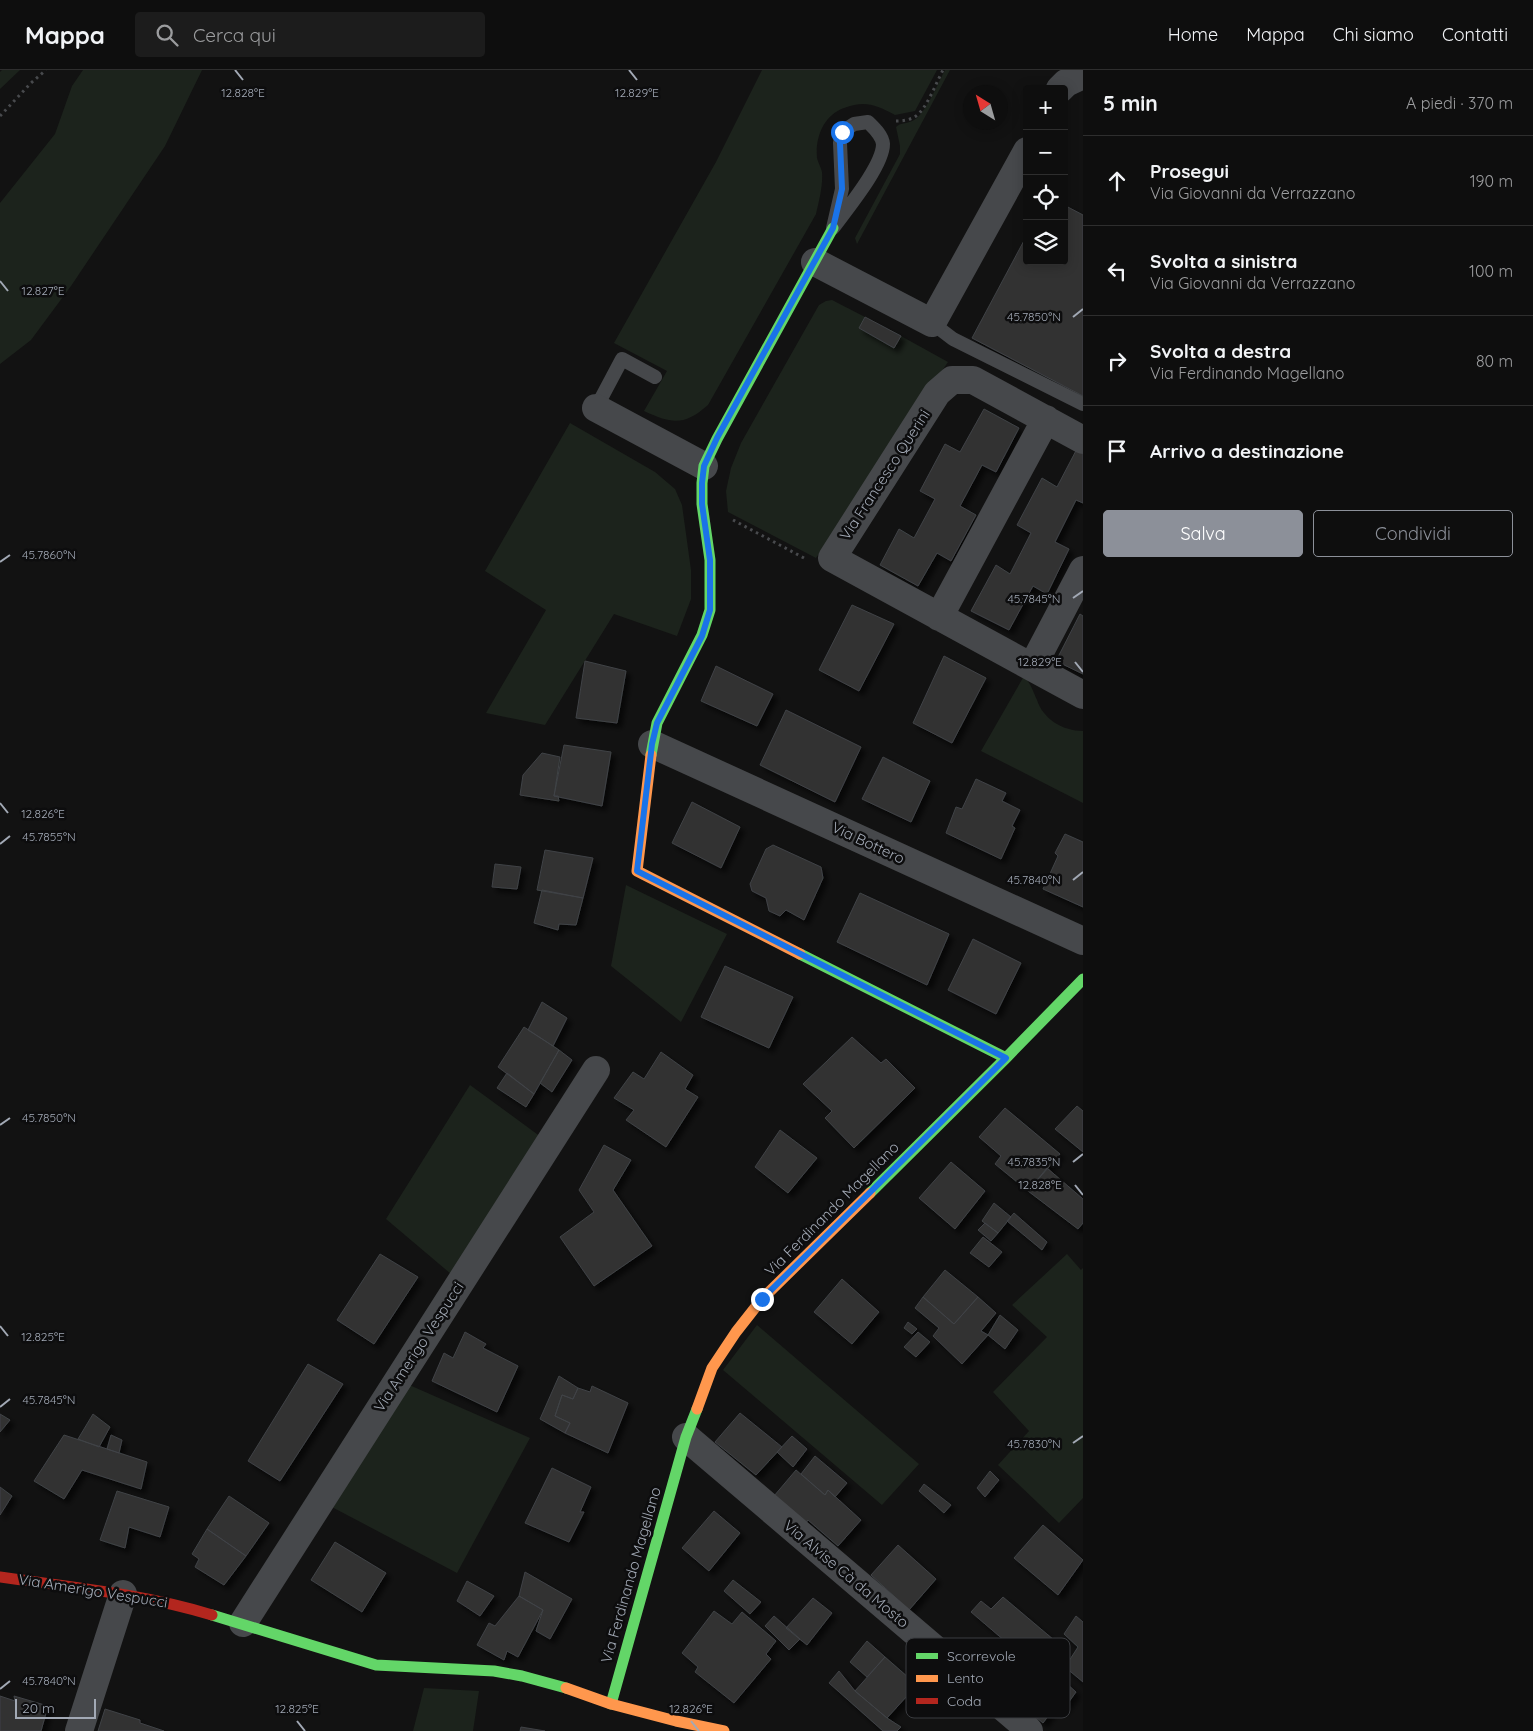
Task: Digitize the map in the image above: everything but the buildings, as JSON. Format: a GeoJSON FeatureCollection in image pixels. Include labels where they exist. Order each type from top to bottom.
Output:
{"type":"FeatureCollection","features":[{"type":"Feature","properties":{"kind":"street"},"geometry":{"type":"LineString","coordinates":[[1064,85],[1083,75]]}},
{"type":"Feature","properties":{"kind":"street"},"geometry":{"type":"LineString","coordinates":[[815,262],[932,324],[1023,158]]}},
{"type":"Feature","properties":{"kind":"street"},"geometry":{"type":"LineString","coordinates":[[833,228],[717,438],[704,466],[702,504],[710,560],[710,610],[702,636],[657,723],[652,744],[637,871],[1006,1058]]}},
{"type":"Feature","properties":{"kind":"street","name":"Via Francesco Querini"},"geometry":{"type":"LineString","coordinates":[[1083,440],[973,380],[952,380],[937,393],[832,558],[1083,695]]}},
{"type":"Feature","properties":{"kind":"street"},"geometry":{"type":"LineString","coordinates":[[596,408],[704,466]]}},
{"type":"Feature","properties":{"kind":"street"},"geometry":{"type":"LineString","coordinates":[[939,617],[1046,419]]}},
{"type":"Feature","properties":{"kind":"street"},"geometry":{"type":"LineString","coordinates":[[1032,667],[1083,570]]}},
{"type":"Feature","properties":{"kind":"street","name":"Via Bottero"},"geometry":{"type":"LineString","coordinates":[[652,744],[1083,942]]}},
{"type":"Feature","properties":{"kind":"street","name":"Via Ferdinando Magellano"},"geometry":{"type":"LineString","coordinates":[[611,1704],[686,1437],[712,1368],[736,1332],[762,1299],[1006,1058],[1083,979]]}},
{"type":"Feature","properties":{"kind":"street","name":"Via Amerigo Vespucci"},"geometry":{"type":"LineString","coordinates":[[243,1623],[596,1070]]}},
{"type":"Feature","properties":{"kind":"street","name":"Via Alvise Cà da Mosto"},"geometry":{"type":"LineString","coordinates":[[686,1437],[922,1638]]}},
{"type":"Feature","properties":{"kind":"street","name":"Via Amerigo Vespucci"},"geometry":{"type":"LineString","coordinates":[[0,1577],[123,1594],[186,1607],[376,1665],[494,1671],[522,1676],[568,1688],[611,1704],[724,1731]]}},
{"type":"Feature","properties":{"kind":"street"},"geometry":{"type":"LineString","coordinates":[[79,1731],[123,1594]]}},
{"type":"Feature","properties":{"kind":"street","name":"Via Alvise Cà da Mosto"},"geometry":{"type":"LineString","coordinates":[[1016,1718],[1029,1731]]}},
{"type":"Feature","properties":{"kind":"lane"},"geometry":{"type":"LineString","coordinates":[[868,122],[876,129],[883,144],[878,163],[833,228],[842,189],[840,143],[842,132],[854,124],[868,122]]}},
{"type":"Feature","properties":{"kind":"lane"},"geometry":{"type":"LineString","coordinates":[[932,324],[953,340],[1083,404]]}},
{"type":"Feature","properties":{"kind":"lane"},"geometry":{"type":"LineString","coordinates":[[596,408],[622,359],[655,377]]}},
{"type":"Feature","properties":{"kind":"path"},"geometry":{"type":"LineString","coordinates":[[0,116],[31,82],[46,70]]}},
{"type":"Feature","properties":{"kind":"path"},"geometry":{"type":"LineString","coordinates":[[702,504],[815,563],[822,564],[832,558]]}},
{"type":"Feature","properties":{"kind":"shaded area"},"geometry":{"type":"Polygon","coordinates":[[[2,70],[20,70],[0,89],[0,72],[2,70]]]}},
{"type":"Feature","properties":{"kind":"shaded area"},"geometry":{"type":"Polygon","coordinates":[[[83,70],[202,70],[165,146],[71,286],[31,340],[0,364],[0,203],[55,134],[72,86],[83,70]]]}},
{"type":"Feature","properties":{"kind":"shaded area"},"geometry":{"type":"Polygon","coordinates":[[[762,70],[937,70],[915,111],[895,115],[876,106],[858,104],[837,111],[826,121],[819,135],[817,150],[822,177],[816,214],[708,405],[685,420],[678,421],[662,418],[644,411],[667,371],[614,343],[716,162],[762,70]]]}},
{"type":"Feature","properties":{"kind":"shaded area"},"geometry":{"type":"Polygon","coordinates":[[[945,70],[950,70],[857,244],[855,238],[900,154],[896,127],[912,121],[923,111],[945,70]]]}},
{"type":"Feature","properties":{"kind":"shaded area"},"geometry":{"type":"Polygon","coordinates":[[[832,300],[865,317],[859,328],[894,347],[901,336],[948,362],[816,558],[728,512],[726,491],[731,468],[741,443],[819,305],[832,300]]]}},
{"type":"Feature","properties":{"kind":"shaded area"},"geometry":{"type":"Polygon","coordinates":[[[570,423],[655,472],[675,489],[682,505],[691,570],[691,599],[677,636],[614,614],[545,725],[486,713],[546,610],[485,571],[570,423]]]}},
{"type":"Feature","properties":{"kind":"shaded area"},"geometry":{"type":"Polygon","coordinates":[[[1024,676],[1029,682],[1040,707],[1049,718],[1068,729],[1083,731],[1083,803],[981,751],[1024,676]]]}},
{"type":"Feature","properties":{"kind":"shaded area"},"geometry":{"type":"Polygon","coordinates":[[[626,885],[727,934],[681,1022],[611,966],[626,885]]]}},
{"type":"Feature","properties":{"kind":"shaded area"},"geometry":{"type":"Polygon","coordinates":[[[470,1085],[541,1137],[451,1274],[386,1219],[470,1085]]]}},
{"type":"Feature","properties":{"kind":"shaded area"},"geometry":{"type":"Polygon","coordinates":[[[1067,1254],[1081,1270],[1083,1268],[1083,1498],[1059,1523],[998,1465],[1029,1431],[993,1392],[1047,1337],[1012,1305],[1067,1254]]]}},
{"type":"Feature","properties":{"kind":"shaded area"},"geometry":{"type":"Polygon","coordinates":[[[757,1325],[919,1464],[882,1505],[723,1370],[757,1325]]]}},
{"type":"Feature","properties":{"kind":"shaded area"},"geometry":{"type":"Polygon","coordinates":[[[407,1384],[530,1438],[457,1573],[330,1506],[407,1384]]]}},
{"type":"Feature","properties":{"kind":"shaded area"},"geometry":{"type":"Polygon","coordinates":[[[424,1688],[479,1691],[473,1731],[413,1731],[424,1688]]]}},
{"type":"Feature","properties":{"kind":"traffic: fast"},"geometry":{"type":"LineString","coordinates":[[651,755],[657,723],[702,635],[710,610],[710,560],[702,504],[704,466],[833,228]]}},
{"type":"Feature","properties":{"kind":"traffic: fast"},"geometry":{"type":"LineString","coordinates":[[800,954],[1006,1058]]}},
{"type":"Feature","properties":{"kind":"traffic: fast"},"geometry":{"type":"LineString","coordinates":[[870,1193],[1083,979]]}},
{"type":"Feature","properties":{"kind":"traffic: fast"},"geometry":{"type":"LineString","coordinates":[[611,1704],[686,1437],[697,1409]]}},
{"type":"Feature","properties":{"kind":"traffic: fast"},"geometry":{"type":"LineString","coordinates":[[212,1615],[376,1665],[494,1671],[522,1676],[566,1688]]}},
{"type":"Feature","properties":{"kind":"traffic: slow"},"geometry":{"type":"LineString","coordinates":[[651,755],[637,871],[800,954]]}},
{"type":"Feature","properties":{"kind":"traffic: slow"},"geometry":{"type":"LineString","coordinates":[[697,1409],[712,1368],[736,1332],[762,1299],[870,1193]]}},
{"type":"Feature","properties":{"kind":"traffic: slow"},"geometry":{"type":"LineString","coordinates":[[566,1688],[611,1704],[724,1731]]}},
{"type":"Feature","properties":{"kind":"traffic: jam"},"geometry":{"type":"LineString","coordinates":[[0,1577],[133,1596],[212,1615]]}},
{"type":"Feature","properties":{"kind":"route"},"geometry":{"type":"LineString","coordinates":[[762,1299],[1006,1058],[637,871],[652,744],[657,723],[702,636],[710,610],[710,560],[702,504],[704,466],[717,438],[833,228],[842,189],[840,143],[842,132]]}}]}
